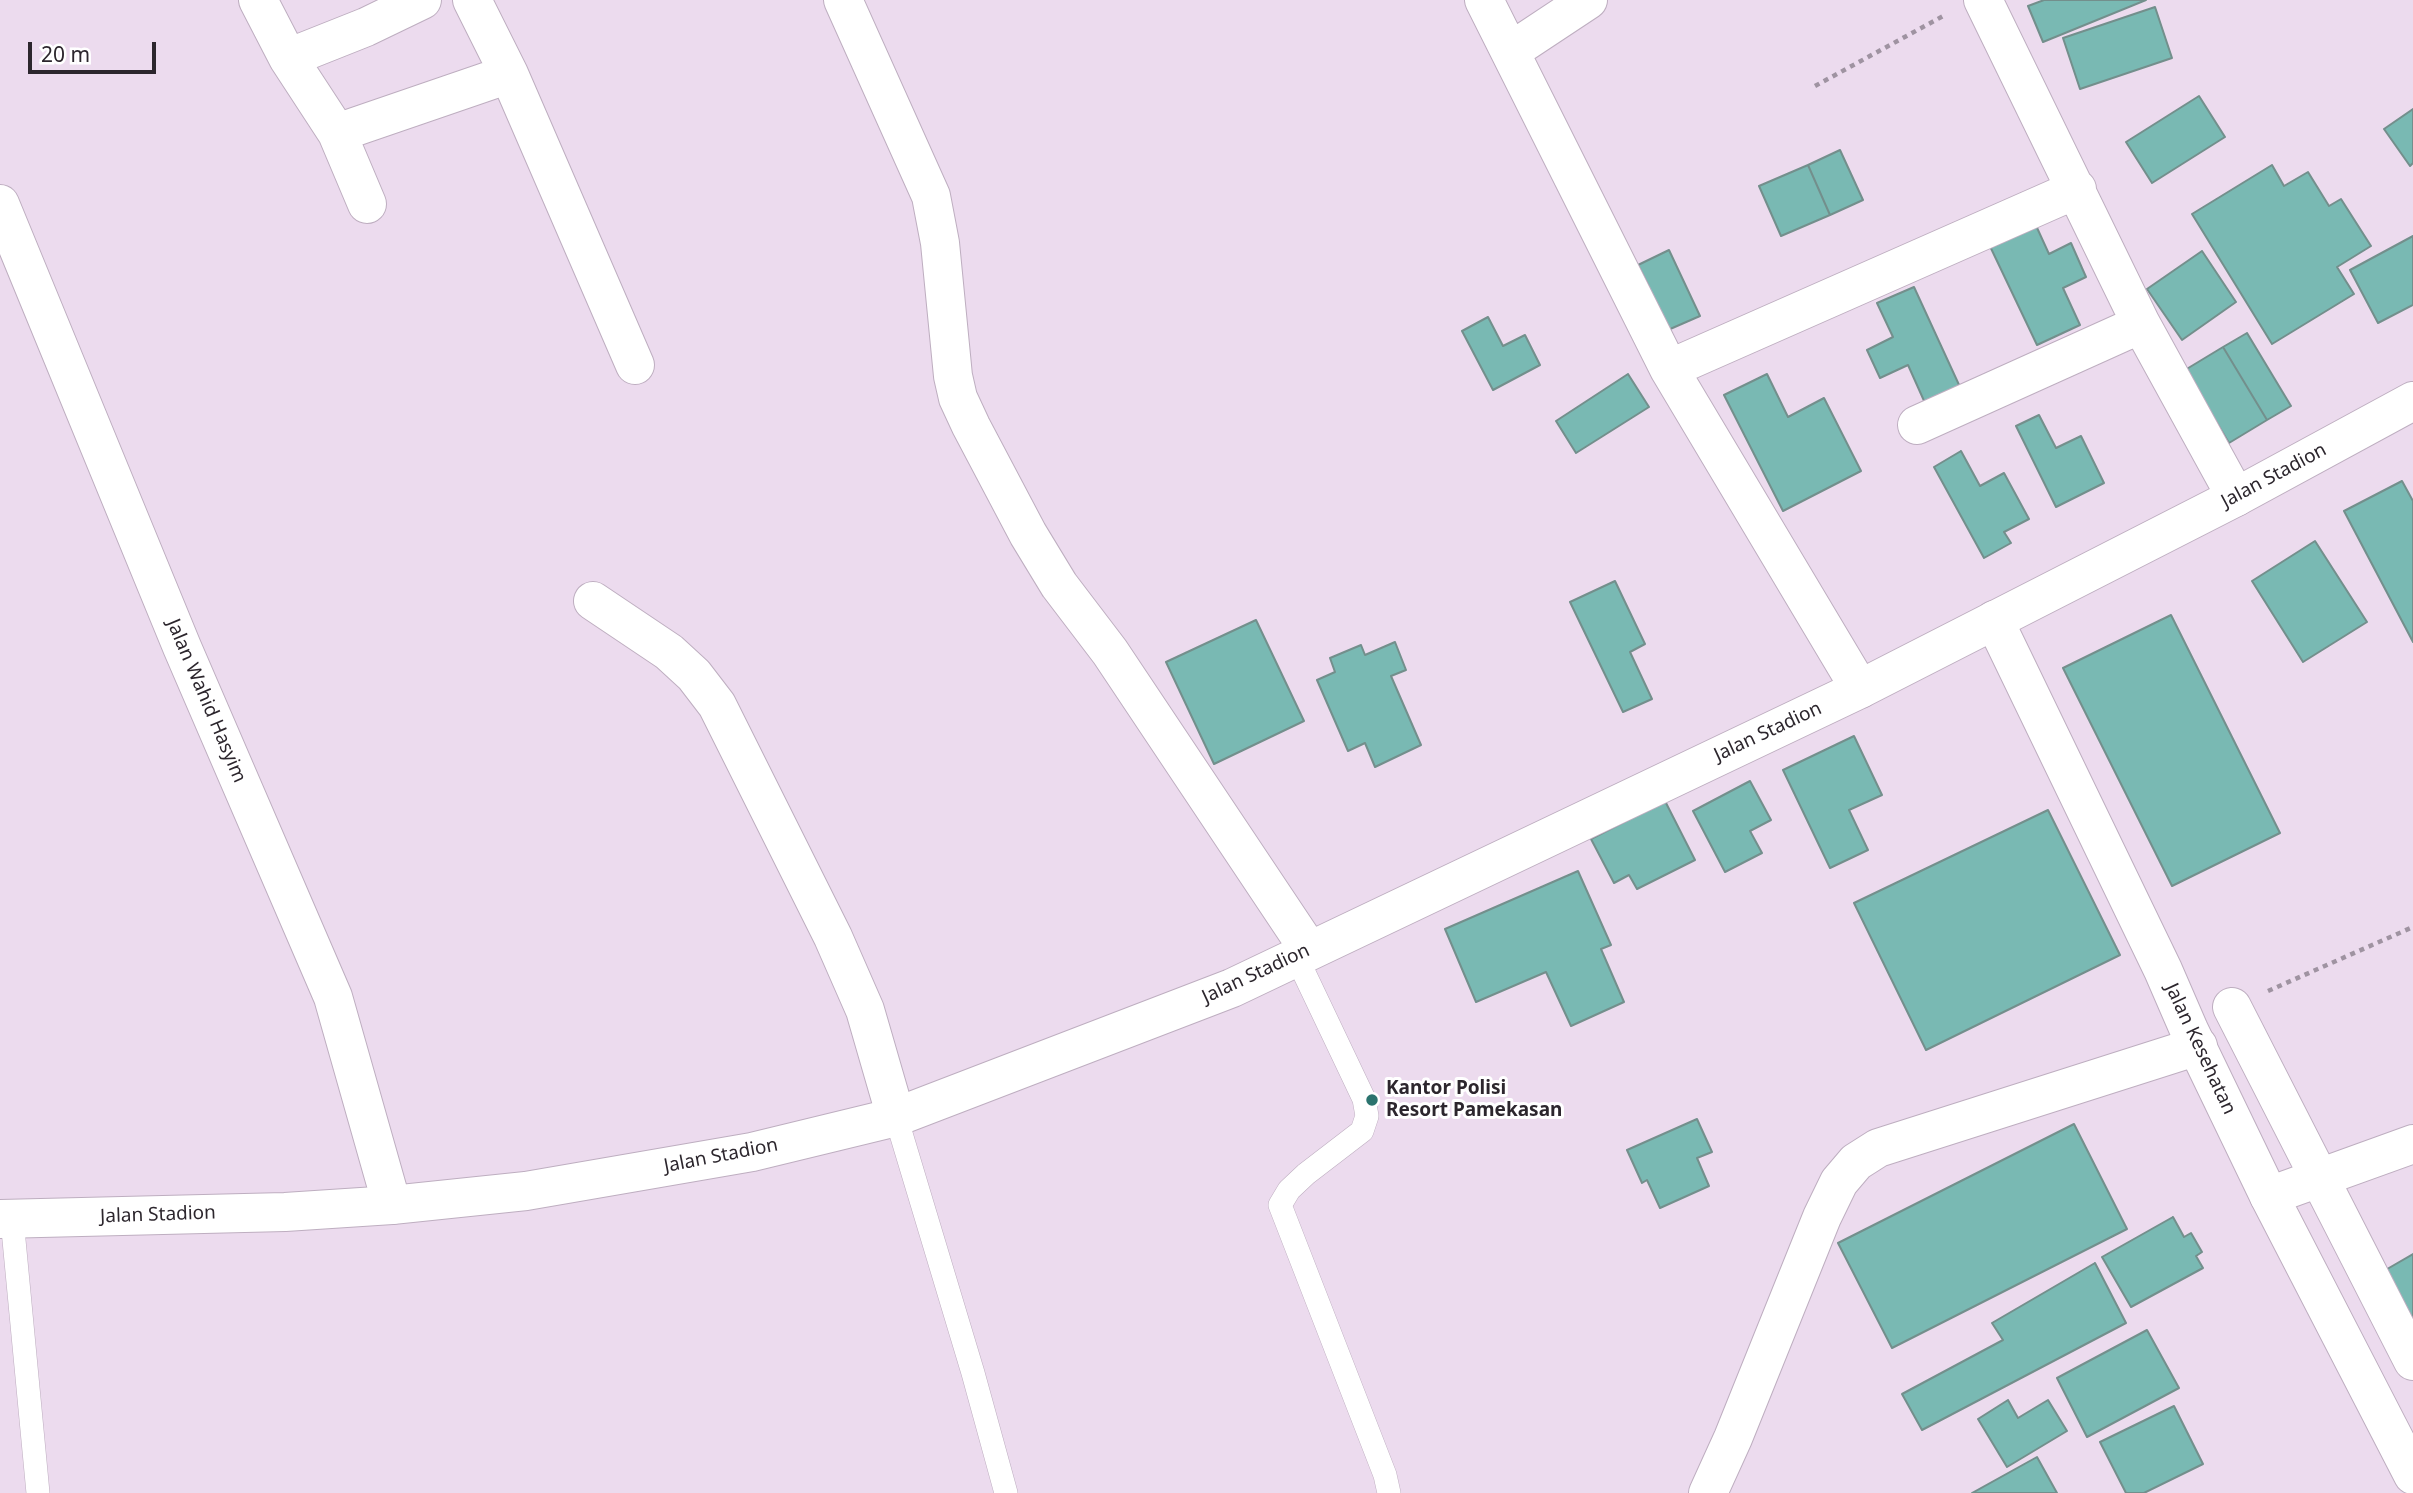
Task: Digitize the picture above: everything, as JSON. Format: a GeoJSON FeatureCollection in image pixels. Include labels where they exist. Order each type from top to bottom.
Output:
{"type":"FeatureCollection","features":[{"type":"Feature","properties":{"kind":"street"},"geometry":{"type":"LineString","coordinates":[[258,0],[288,58],[337,133],[368,204]]}},
{"type":"Feature","properties":{"kind":"street"},"geometry":{"type":"LineString","coordinates":[[288,58],[366,27],[422,0]]}},
{"type":"Feature","properties":{"kind":"street"},"geometry":{"type":"LineString","coordinates":[[472,0],[509,74],[635,365]]}},
{"type":"Feature","properties":{"kind":"street"},"geometry":{"type":"LineString","coordinates":[[843,0],[932,196],[940,243],[953,376],[958,398],[971,426],[1028,534],[1059,585],[1110,652],[1303,953]]}},
{"type":"Feature","properties":{"kind":"street"},"geometry":{"type":"LineString","coordinates":[[1484,0],[1669,369],[1860,689]]}},
{"type":"Feature","properties":{"kind":"street"},"geometry":{"type":"LineString","coordinates":[[1511,51],[1588,0]]}},
{"type":"Feature","properties":{"kind":"street"},"geometry":{"type":"LineString","coordinates":[[1966,7],[2077,189],[2141,324],[2236,497]]}},
{"type":"Feature","properties":{"kind":"street"},"geometry":{"type":"LineString","coordinates":[[337,133],[509,74]]}},
{"type":"Feature","properties":{"kind":"street"},"geometry":{"type":"LineString","coordinates":[[1669,369],[2077,189]]}},
{"type":"Feature","properties":{"kind":"street","name":"Jalan Wahid Hasyim"},"geometry":{"type":"LineString","coordinates":[[0,204],[182,647],[333,997],[392,1205]]}},
{"type":"Feature","properties":{"kind":"street"},"geometry":{"type":"LineString","coordinates":[[1917,425],[2141,324]]}},
{"type":"Feature","properties":{"kind":"street","name":"Jalan Stadion"},"geometry":{"type":"LineString","coordinates":[[6,1219],[285,1212],[392,1205],[526,1191],[752,1153],[896,1117],[1232,988],[1860,689],[2236,497],[2413,401]]}},
{"type":"Feature","properties":{"kind":"street"},"geometry":{"type":"LineString","coordinates":[[593,601],[669,652],[694,675],[718,705],[833,937],[865,1010],[896,1117]]}},
{"type":"Feature","properties":{"kind":"street","name":"Jalan Kesehatan"},"geometry":{"type":"LineString","coordinates":[[1994,620],[2269,1196],[2413,1475]]}},
{"type":"Feature","properties":{"kind":"street"},"geometry":{"type":"LineString","coordinates":[[2232,1006],[2413,1361]]}},
{"type":"Feature","properties":{"kind":"street"},"geometry":{"type":"LineString","coordinates":[[1707,1493],[1737,1429],[1822,1217],[1839,1182],[1856,1162],[1878,1148],[2198,1046]]}},
{"type":"Feature","properties":{"kind":"street"},"geometry":{"type":"LineString","coordinates":[[2269,1196],[2413,1144]]}},
{"type":"Feature","properties":{"kind":"lane"},"geometry":{"type":"LineString","coordinates":[[1303,953],[1364,1099],[1367,1116],[1362,1131],[1306,1174],[1289,1190],[1280,1205],[1385,1475],[1389,1493]]}},
{"type":"Feature","properties":{"kind":"lane"},"geometry":{"type":"LineString","coordinates":[[896,1117],[1006,1493]]}},
{"type":"Feature","properties":{"kind":"lane"},"geometry":{"type":"LineString","coordinates":[[6,1219],[38,1493]]}},
{"type":"Feature","properties":{"kind":"path"},"geometry":{"type":"LineString","coordinates":[[1815,86],[1966,7]]}},
{"type":"Feature","properties":{"kind":"path"},"geometry":{"type":"LineString","coordinates":[[2232,1006],[2413,927]]}},
{"type":"Feature","properties":{"kind":"building"},"geometry":{"type":"Polygon","coordinates":[[[2044,0],[2146,0],[2043,42],[2028,6],[2044,0]]]}},
{"type":"Feature","properties":{"kind":"building"},"geometry":{"type":"Polygon","coordinates":[[[2155,7],[2172,58],[2080,89],[2063,38],[2155,7]]]}},
{"type":"Feature","properties":{"kind":"building"},"geometry":{"type":"Polygon","coordinates":[[[2199,96],[2225,137],[2152,183],[2126,142],[2199,96]]]}},
{"type":"Feature","properties":{"kind":"building"},"geometry":{"type":"Polygon","coordinates":[[[2413,109],[2413,163],[2410,166],[2384,129],[2413,109]]]}},
{"type":"Feature","properties":{"kind":"building"},"geometry":{"type":"Polygon","coordinates":[[[1840,150],[1863,200],[1830,215],[1808,165],[1840,150]]]}},
{"type":"Feature","properties":{"kind":"building"},"geometry":{"type":"Polygon","coordinates":[[[1808,165],[1830,215],[1781,236],[1759,186],[1808,165]]]}},
{"type":"Feature","properties":{"kind":"building"},"geometry":{"type":"Polygon","coordinates":[[[2272,165],[2284,186],[2308,172],[2329,206],[2341,199],[2371,246],[2337,267],[2354,294],[2272,344],[2192,214],[2272,165]]]}},
{"type":"Feature","properties":{"kind":"building"},"geometry":{"type":"Polygon","coordinates":[[[2033,219],[2049,254],[2071,243],[2086,277],[2063,288],[2080,325],[2037,345],[1987,240],[2033,219]]]}},
{"type":"Feature","properties":{"kind":"building"},"geometry":{"type":"Polygon","coordinates":[[[2413,236],[2413,305],[2378,323],[2350,270],[2413,236]]]}},
{"type":"Feature","properties":{"kind":"building"},"geometry":{"type":"Polygon","coordinates":[[[1669,250],[1700,316],[1661,333],[1648,285],[1638,265],[1669,250]]]}},
{"type":"Feature","properties":{"kind":"building"},"geometry":{"type":"Polygon","coordinates":[[[2202,251],[2236,302],[2182,340],[2147,289],[2202,251]]]}},
{"type":"Feature","properties":{"kind":"building"},"geometry":{"type":"Polygon","coordinates":[[[1914,287],[1960,387],[1925,403],[1908,365],[1880,378],[1867,350],[1893,337],[1877,303],[1914,287]]]}},
{"type":"Feature","properties":{"kind":"building"},"geometry":{"type":"Polygon","coordinates":[[[1488,317],[1503,346],[1525,335],[1540,365],[1493,390],[1462,331],[1488,317]]]}},
{"type":"Feature","properties":{"kind":"building"},"geometry":{"type":"Polygon","coordinates":[[[2247,333],[2291,406],[2267,420],[2223,347],[2247,333]]]}},
{"type":"Feature","properties":{"kind":"building"},"geometry":{"type":"Polygon","coordinates":[[[2223,347],[2267,420],[2229,443],[2185,370],[2223,347]]]}},
{"type":"Feature","properties":{"kind":"building"},"geometry":{"type":"Polygon","coordinates":[[[1628,374],[1649,407],[1576,453],[1556,421],[1628,374]]]}},
{"type":"Feature","properties":{"kind":"building"},"geometry":{"type":"Polygon","coordinates":[[[1767,374],[1788,417],[1824,398],[1861,471],[1783,511],[1724,395],[1767,374]]]}},
{"type":"Feature","properties":{"kind":"building"},"geometry":{"type":"Polygon","coordinates":[[[2039,415],[2056,448],[2081,436],[2104,483],[2056,507],[2016,426],[2039,415]]]}},
{"type":"Feature","properties":{"kind":"building"},"geometry":{"type":"Polygon","coordinates":[[[1961,451],[1980,486],[2004,473],[2029,519],[2004,532],[2011,543],[1984,558],[1934,467],[1961,451]]]}},
{"type":"Feature","properties":{"kind":"building"},"geometry":{"type":"Polygon","coordinates":[[[2402,481],[2413,501],[2413,642],[2344,511],[2402,481]]]}},
{"type":"Feature","properties":{"kind":"building"},"geometry":{"type":"Polygon","coordinates":[[[2315,541],[2367,622],[2303,662],[2252,581],[2315,541]]]}},
{"type":"Feature","properties":{"kind":"building"},"geometry":{"type":"Polygon","coordinates":[[[1615,581],[1645,644],[1630,652],[1652,699],[1623,712],[1570,602],[1615,581]]]}},
{"type":"Feature","properties":{"kind":"building"},"geometry":{"type":"Polygon","coordinates":[[[2171,615],[2280,833],[2172,886],[2063,668],[2171,615]]]}},
{"type":"Feature","properties":{"kind":"building"},"geometry":{"type":"Polygon","coordinates":[[[1256,620],[1304,721],[1214,764],[1166,662],[1256,620]]]}},
{"type":"Feature","properties":{"kind":"building"},"geometry":{"type":"Polygon","coordinates":[[[1395,642],[1406,670],[1391,676],[1421,745],[1375,767],[1365,743],[1348,751],[1317,680],[1335,672],[1330,658],[1361,645],[1365,655],[1395,642]]]}},
{"type":"Feature","properties":{"kind":"building"},"geometry":{"type":"Polygon","coordinates":[[[1854,736],[1882,795],[1849,810],[1868,850],[1830,868],[1783,770],[1854,736]]]}},
{"type":"Feature","properties":{"kind":"building"},"geometry":{"type":"Polygon","coordinates":[[[1750,781],[1771,820],[1750,831],[1762,853],[1725,872],[1693,811],[1750,781]]]}},
{"type":"Feature","properties":{"kind":"building"},"geometry":{"type":"Polygon","coordinates":[[[1665,801],[1695,860],[1637,889],[1629,875],[1614,883],[1591,839],[1665,801]]]}},
{"type":"Feature","properties":{"kind":"building"},"geometry":{"type":"Polygon","coordinates":[[[2048,810],[2120,955],[1926,1050],[1854,903],[2048,810]]]}},
{"type":"Feature","properties":{"kind":"building"},"geometry":{"type":"Polygon","coordinates":[[[1578,871],[1611,945],[1601,949],[1624,1002],[1571,1026],[1546,972],[1476,1002],[1445,929],[1578,871]]]}},
{"type":"Feature","properties":{"kind":"building"},"geometry":{"type":"Polygon","coordinates":[[[1697,1119],[1712,1152],[1697,1158],[1709,1186],[1660,1208],[1647,1180],[1642,1183],[1627,1150],[1697,1119]]]}},
{"type":"Feature","properties":{"kind":"building"},"geometry":{"type":"Polygon","coordinates":[[[2074,1124],[2127,1229],[1892,1348],[1838,1243],[2074,1124]]]}},
{"type":"Feature","properties":{"kind":"building"},"geometry":{"type":"Polygon","coordinates":[[[2173,1217],[2184,1237],[2191,1233],[2202,1252],[2196,1256],[2203,1268],[2131,1307],[2102,1257],[2173,1217]]]}},
{"type":"Feature","properties":{"kind":"building"},"geometry":{"type":"Polygon","coordinates":[[[2413,1254],[2413,1322],[2382,1272],[2413,1254]]]}},
{"type":"Feature","properties":{"kind":"building"},"geometry":{"type":"Polygon","coordinates":[[[2095,1263],[2126,1323],[1922,1430],[1902,1394],[2003,1340],[1992,1323],[2095,1263]]]}},
{"type":"Feature","properties":{"kind":"building"},"geometry":{"type":"Polygon","coordinates":[[[2147,1330],[2179,1388],[2087,1437],[2057,1378],[2147,1330]]]}},
{"type":"Feature","properties":{"kind":"building"},"geometry":{"type":"Polygon","coordinates":[[[2008,1400],[2018,1418],[2048,1400],[2067,1431],[2007,1467],[1978,1419],[2008,1400]]]}},
{"type":"Feature","properties":{"kind":"building"},"geometry":{"type":"Polygon","coordinates":[[[2174,1406],[2203,1464],[2144,1493],[2126,1493],[2100,1442],[2174,1406]]]}},
{"type":"Feature","properties":{"kind":"building"},"geometry":{"type":"Polygon","coordinates":[[[2037,1457],[2057,1493],[1972,1493],[2037,1457]]]}},
{"type":"Feature","properties":{"kind":"place","name":"Kantor Polisi Resort Pamekasan"},"geometry":{"type":"Point","coordinates":[1372,1100]}}]}
